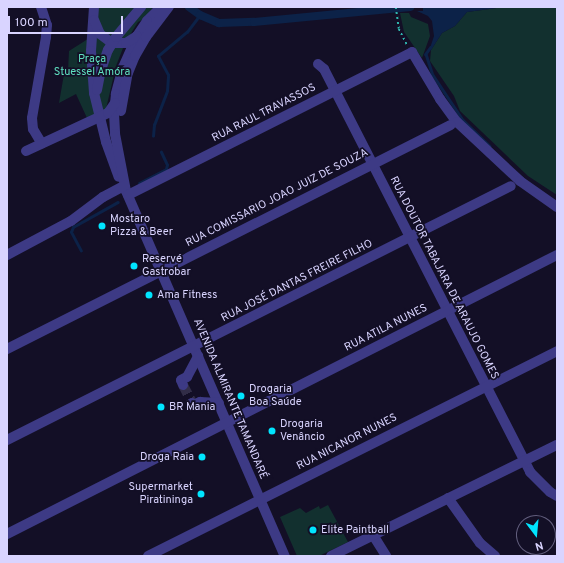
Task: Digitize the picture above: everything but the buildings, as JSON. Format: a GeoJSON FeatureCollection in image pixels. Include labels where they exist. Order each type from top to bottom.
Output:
{"type":"FeatureCollection","features":[{"type":"Feature","properties":{"kind":"street"},"geometry":{"type":"LineString","coordinates":[[41,7],[47,25],[32,118],[33,129],[42,144]]}},
{"type":"Feature","properties":{"kind":"street"},"geometry":{"type":"LineString","coordinates":[[95,100],[101,70],[112,43],[141,7]]}},
{"type":"Feature","properties":{"kind":"street"},"geometry":{"type":"LineString","coordinates":[[126,191],[126,168],[121,125],[124,93],[130,69],[140,46],[169,7]]}},
{"type":"Feature","properties":{"kind":"street","name":"AVENIDA ALMIRANTE TAMANDARÉ"},"geometry":{"type":"LineString","coordinates":[[160,8],[137,36],[123,67],[115,103],[115,134],[126,191],[285,556]]}},
{"type":"Feature","properties":{"kind":"street"},"geometry":{"type":"LineString","coordinates":[[93,12],[100,34],[112,43],[126,43],[137,36]]}},
{"type":"Feature","properties":{"kind":"street"},"geometry":{"type":"LineString","coordinates":[[93,12],[91,57],[95,100],[112,161],[126,191]]}},
{"type":"Feature","properties":{"kind":"street"},"geometry":{"type":"LineString","coordinates":[[412,52],[440,99],[458,122],[520,181],[557,207]]}},
{"type":"Feature","properties":{"kind":"street","name":"RUA RAUL TRAVASSOS"},"geometry":{"type":"LineString","coordinates":[[7,255],[71,221],[103,197],[126,191],[412,52]]}},
{"type":"Feature","properties":{"kind":"street","name":"RUA DOUTOR TABAJARA DE ARAUJO GOMES"},"geometry":{"type":"LineString","coordinates":[[318,64],[324,69],[335,90],[525,460],[538,481],[557,496]]}},
{"type":"Feature","properties":{"kind":"street"},"geometry":{"type":"LineString","coordinates":[[26,151],[100,117],[113,109],[115,103]]}},
{"type":"Feature","properties":{"kind":"street","name":"RUA COMISSARIO JOAO JUIZ DE SOUZA"},"geometry":{"type":"LineString","coordinates":[[7,349],[160,270],[451,125]]}},
{"type":"Feature","properties":{"kind":"street","name":"RUA JOSÉ DANTAS FREIRE FILHO"},"geometry":{"type":"LineString","coordinates":[[7,440],[511,186]]}},
{"type":"Feature","properties":{"kind":"street","name":"RUA ATILA NUNES"},"geometry":{"type":"LineString","coordinates":[[226,422],[557,255]]}},
{"type":"Feature","properties":{"kind":"street","name":"RUA NICANOR NUNES"},"geometry":{"type":"LineString","coordinates":[[148,556],[557,351]]}},
{"type":"Feature","properties":{"kind":"street"},"geometry":{"type":"LineString","coordinates":[[183,385],[181,380],[187,377],[198,356]]}},
{"type":"Feature","properties":{"kind":"street"},"geometry":{"type":"LineString","coordinates":[[192,403],[193,405],[200,402],[219,404]]}},
{"type":"Feature","properties":{"kind":"street"},"geometry":{"type":"LineString","coordinates":[[7,534],[226,422]]}},
{"type":"Feature","properties":{"kind":"street"},"geometry":{"type":"LineString","coordinates":[[331,556],[557,445]]}},
{"type":"Feature","properties":{"kind":"street"},"geometry":{"type":"LineString","coordinates":[[448,498],[480,543],[495,556]]}},
{"type":"Feature","properties":{"kind":"street"},"geometry":{"type":"LineString","coordinates":[[373,535],[386,556]]}},
{"type":"Feature","properties":{"kind":"path"},"geometry":{"type":"LineString","coordinates":[[396,7],[399,29],[412,52]]}},
{"type":"Feature","properties":{"kind":"green space","name":"Praça Stuessel Amóra"},"geometry":{"type":"Polygon","coordinates":[[[94,7],[153,7],[144,19],[138,22],[125,43],[116,66],[106,109],[87,118],[76,94],[59,103],[64,74],[68,71],[69,51],[91,37],[94,7]]]}},
{"type":"Feature","properties":{"kind":"green space"},"geometry":{"type":"Polygon","coordinates":[[[504,7],[557,7],[557,195],[528,176],[460,111],[454,96],[430,61],[431,50],[442,33],[455,26],[467,12],[504,7]]]}},
{"type":"Feature","properties":{"kind":"green space"},"geometry":{"type":"Polygon","coordinates":[[[400,13],[409,13],[411,17],[428,24],[430,36],[422,58],[404,32],[400,13]]]}},
{"type":"Feature","properties":{"kind":"green space","name":"Elite Paintball"},"geometry":{"type":"Polygon","coordinates":[[[328,505],[348,542],[319,556],[297,556],[280,517],[300,508],[306,513],[319,506],[320,509],[328,505]]]}},
{"type":"Feature","properties":{"kind":"water"},"geometry":{"type":"Polygon","coordinates":[[[423,7],[504,7],[467,12],[455,26],[442,33],[431,50],[434,36],[432,21],[428,16],[417,11],[423,11],[423,7]]]}},
{"type":"Feature","properties":{"kind":"waterway"},"geometry":{"type":"LineString","coordinates":[[189,7],[200,15],[219,23],[254,22],[410,7]]}},
{"type":"Feature","properties":{"kind":"waterway"},"geometry":{"type":"LineString","coordinates":[[153,136],[154,125],[167,91],[168,75],[158,56],[187,32],[200,15]]}},
{"type":"Feature","properties":{"kind":"waterway"},"geometry":{"type":"LineString","coordinates":[[431,47],[426,54],[433,75],[463,120],[490,146]]}},
{"type":"Feature","properties":{"kind":"waterway"},"geometry":{"type":"LineString","coordinates":[[139,183],[166,169],[167,165],[161,152]]}},
{"type":"Feature","properties":{"kind":"waterway"},"geometry":{"type":"LineString","coordinates":[[81,251],[71,232],[73,227],[118,202]]}},
{"type":"Feature","properties":{"kind":"tunnel"},"geometry":{"type":"LineString","coordinates":[[183,385],[192,403]]}},
{"type":"Feature","properties":{"kind":"place","name":"Mostaro Pizza & Beer"},"geometry":{"type":"Point","coordinates":[102,226]}},
{"type":"Feature","properties":{"kind":"place","name":"Reservé Gastrobar"},"geometry":{"type":"Point","coordinates":[134,266]}},
{"type":"Feature","properties":{"kind":"place","name":"Ama Fitness"},"geometry":{"type":"Point","coordinates":[149,295]}},
{"type":"Feature","properties":{"kind":"place","name":"Drogaria Boa Saúde"},"geometry":{"type":"Point","coordinates":[241,396]}},
{"type":"Feature","properties":{"kind":"place","name":"BR Mania"},"geometry":{"type":"Point","coordinates":[161,407]}},
{"type":"Feature","properties":{"kind":"place","name":"Drogaria Venâncio"},"geometry":{"type":"Point","coordinates":[272,431]}},
{"type":"Feature","properties":{"kind":"place","name":"Droga Raia"},"geometry":{"type":"Point","coordinates":[202,457]}},
{"type":"Feature","properties":{"kind":"place","name":"Supermarket Piratininga"},"geometry":{"type":"Point","coordinates":[201,494]}},
{"type":"Feature","properties":{"kind":"place","name":"Elite Paintball"},"geometry":{"type":"Point","coordinates":[313,530]}}]}
